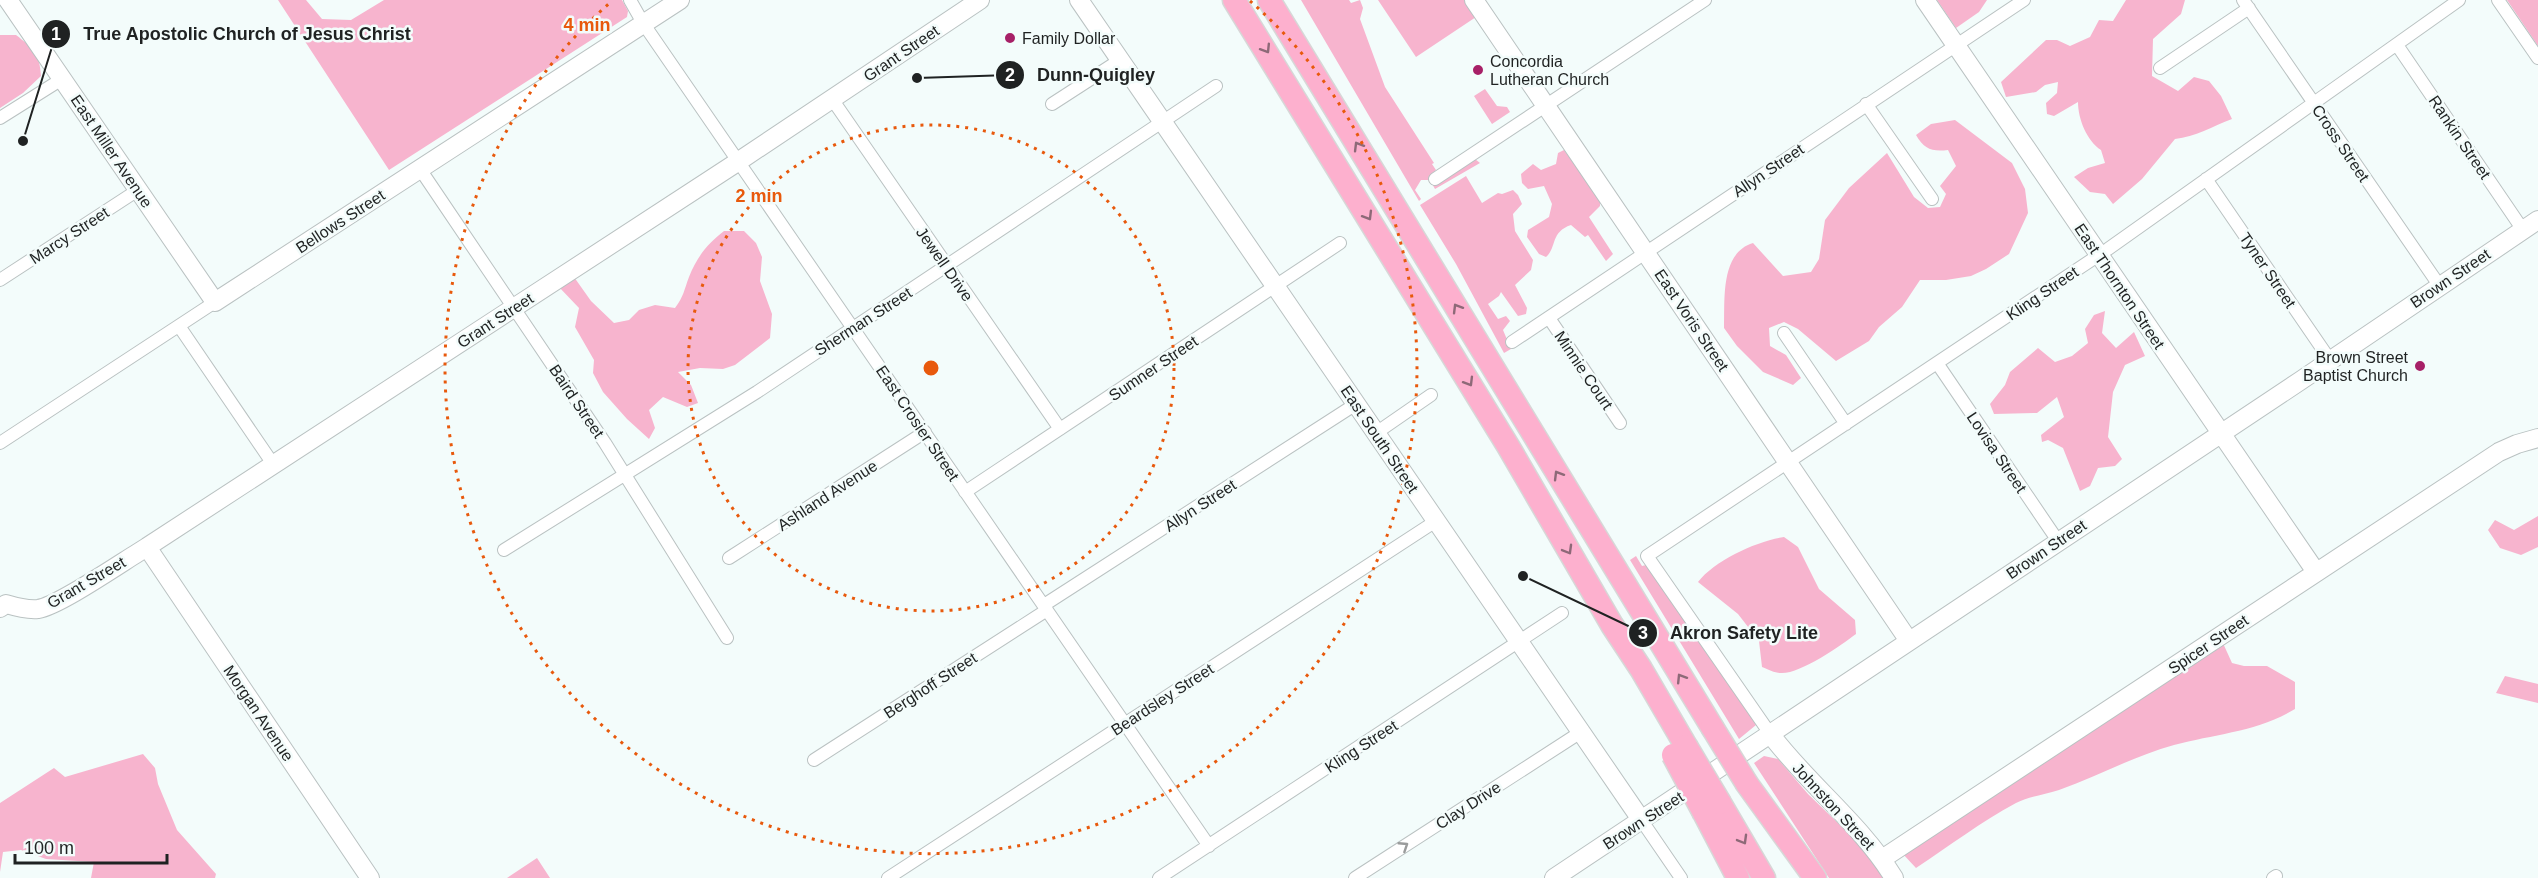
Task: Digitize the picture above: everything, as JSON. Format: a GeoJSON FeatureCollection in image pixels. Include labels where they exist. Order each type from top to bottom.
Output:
{"type":"FeatureCollection","features":[{"type":"Feature","properties":{"kind":"highway"},"geometry":{"type":"LineString","coordinates":[[1234,0],[1508,446],[1612,625],[1641,669],[1680,750],[1712,808],[1764,878]]}},
{"type":"Feature","properties":{"kind":"highway"},"geometry":{"type":"LineString","coordinates":[[1269,0],[1747,784],[1796,878]]}},
{"type":"Feature","properties":{"kind":"highway"},"geometry":{"type":"LineString","coordinates":[[1747,784],[1815,878]]}},
{"type":"Feature","properties":{"kind":"highway"},"geometry":{"type":"LineString","coordinates":[[1712,808],[1738,878]]}},
{"type":"Feature","properties":{"kind":"street","name":"East Miller Avenue"},"geometry":{"type":"LineString","coordinates":[[8,0],[215,302]]}},
{"type":"Feature","properties":{"kind":"street","name":"East Crosier Street"},"geometry":{"type":"LineString","coordinates":[[630,0],[643,23],[1209,846]]}},
{"type":"Feature","properties":{"kind":"street","name":"Bellows Street"},"geometry":{"type":"LineString","coordinates":[[0,443],[680,0]]}},
{"type":"Feature","properties":{"kind":"street","name":"Grant Street"},"geometry":{"type":"LineString","coordinates":[[2,602],[17,607],[39,609],[56,602],[147,547],[739,161],[980,0]]}},
{"type":"Feature","properties":{"kind":"street","name":"East South Street"},"geometry":{"type":"LineString","coordinates":[[1079,0],[1681,878]]}},
{"type":"Feature","properties":{"kind":"street","name":"East Voris Street"},"geometry":{"type":"LineString","coordinates":[[1474,0],[1909,641]]}},
{"type":"Feature","properties":{"kind":"street"},"geometry":{"type":"LineString","coordinates":[[1435,179],[1705,0]]}},
{"type":"Feature","properties":{"kind":"street","name":"East Thornton Street"},"geometry":{"type":"LineString","coordinates":[[1925,0],[2316,572]]}},
{"type":"Feature","properties":{"kind":"street","name":"Allyn Street"},"geometry":{"type":"LineString","coordinates":[[1512,342],[2024,0]]}},
{"type":"Feature","properties":{"kind":"street","name":"Kling Street"},"geometry":{"type":"LineString","coordinates":[[1770,735],[1647,556],[2099,255],[2459,0]]}},
{"type":"Feature","properties":{"kind":"street"},"geometry":{"type":"LineString","coordinates":[[2498,0],[2538,58]]}},
{"type":"Feature","properties":{"kind":"street"},"geometry":{"type":"LineString","coordinates":[[2160,68],[2246,4]]}},
{"type":"Feature","properties":{"kind":"street","name":"Cross Street"},"geometry":{"type":"LineString","coordinates":[[2246,4],[2439,285]]}},
{"type":"Feature","properties":{"kind":"street","name":"Rankin Street"},"geometry":{"type":"LineString","coordinates":[[2397,45],[2530,225]]}},
{"type":"Feature","properties":{"kind":"street"},"geometry":{"type":"LineString","coordinates":[[1053,104],[1120,60]]}},
{"type":"Feature","properties":{"kind":"street"},"geometry":{"type":"LineString","coordinates":[[0,118],[62,79]]}},
{"type":"Feature","properties":{"kind":"street","name":"Sherman Street"},"geometry":{"type":"LineString","coordinates":[[504,550],[757,392],[1216,86]]}},
{"type":"Feature","properties":{"kind":"street","name":"Jewell Drive"},"geometry":{"type":"LineString","coordinates":[[832,99],[1060,429]]}},
{"type":"Feature","properties":{"kind":"street"},"geometry":{"type":"LineString","coordinates":[[1866,104],[1932,199]]}},
{"type":"Feature","properties":{"kind":"street","name":"Baird Street"},"geometry":{"type":"LineString","coordinates":[[420,169],[625,476],[727,638]]}},
{"type":"Feature","properties":{"kind":"street","name":"Tyner Street"},"geometry":{"type":"LineString","coordinates":[[2206,179],[2330,360]]}},
{"type":"Feature","properties":{"kind":"street","name":"Marcy Street"},"geometry":{"type":"LineString","coordinates":[[0,280],[138,190]]}},
{"type":"Feature","properties":{"kind":"street","name":"Brown Street"},"geometry":{"type":"LineString","coordinates":[[1554,878],[2221,434],[2530,225]]}},
{"type":"Feature","properties":{"kind":"street","name":"Sumner Street"},"geometry":{"type":"LineString","coordinates":[[965,492],[1340,243]]}},
{"type":"Feature","properties":{"kind":"street","name":"Minnie Court"},"geometry":{"type":"LineString","coordinates":[[1548,318],[1620,423]]}},
{"type":"Feature","properties":{"kind":"street"},"geometry":{"type":"LineString","coordinates":[[179,326],[273,464]]}},
{"type":"Feature","properties":{"kind":"street"},"geometry":{"type":"LineString","coordinates":[[1784,333],[1846,424]]}},
{"type":"Feature","properties":{"kind":"street","name":"Lovisa Street"},"geometry":{"type":"LineString","coordinates":[[1936,363],[2058,541]]}},
{"type":"Feature","properties":{"kind":"street"},"geometry":{"type":"LineString","coordinates":[[1376,433],[1431,395]]}},
{"type":"Feature","properties":{"kind":"street","name":"Allyn Street"},"geometry":{"type":"LineString","coordinates":[[1046,607],[1356,404]]}},
{"type":"Feature","properties":{"kind":"street","name":"Ashland Avenue"},"geometry":{"type":"LineString","coordinates":[[729,558],[925,432]]}},
{"type":"Feature","properties":{"kind":"street","name":"Spicer Street"},"geometry":{"type":"LineString","coordinates":[[1882,859],[2499,452],[2538,438]]}},
{"type":"Feature","properties":{"kind":"street","name":"Beardsley Street"},"geometry":{"type":"LineString","coordinates":[[893,876],[1436,521]]}},
{"type":"Feature","properties":{"kind":"street","name":"Morgan Avenue"},"geometry":{"type":"LineString","coordinates":[[147,547],[370,878]]}},
{"type":"Feature","properties":{"kind":"street","name":"Berghoff Street"},"geometry":{"type":"LineString","coordinates":[[814,760],[1046,607]]}},
{"type":"Feature","properties":{"kind":"street","name":"Kling Street"},"geometry":{"type":"LineString","coordinates":[[1159,878],[1562,613]]}},
{"type":"Feature","properties":{"kind":"street","name":"Clay Drive"},"geometry":{"type":"LineString","coordinates":[[1362,876],[1581,732]]}},
{"type":"Feature","properties":{"kind":"street","name":"Johnston Street"},"geometry":{"type":"LineString","coordinates":[[1770,735],[1882,859],[1894,878]]}},
{"type":"Feature","properties":{"kind":"shaded area"},"geometry":{"type":"Polygon","coordinates":[[[278,0],[306,0],[322,19],[351,20],[384,0],[622,0],[628,11],[627,17],[389,170],[278,0]]]}},
{"type":"Feature","properties":{"kind":"shaded area"},"geometry":{"type":"Polygon","coordinates":[[[1301,0],[1349,0],[1351,3],[1360,0],[1363,8],[1360,19],[1385,87],[1434,163],[1432,164],[1436,170],[1430,175],[1436,185],[1475,159],[1480,163],[1435,189],[1430,180],[1421,180],[1415,190],[1421,199],[1419,201],[1301,0]]]}},
{"type":"Feature","properties":{"kind":"shaded area"},"geometry":{"type":"Polygon","coordinates":[[[1378,0],[1464,0],[1476,17],[1416,57],[1378,0]]]}},
{"type":"Feature","properties":{"kind":"shaded area"},"geometry":{"type":"Polygon","coordinates":[[[1937,0],[1987,0],[1979,12],[1956,28],[1937,0]]]}},
{"type":"Feature","properties":{"kind":"shaded area"},"geometry":{"type":"Polygon","coordinates":[[[2126,0],[2185,0],[2181,14],[2153,39],[2152,76],[2178,91],[2194,77],[2209,81],[2221,96],[2232,119],[2197,134],[2175,139],[2142,179],[2113,204],[2105,194],[2090,192],[2074,177],[2088,168],[2105,163],[2101,150],[2084,129],[2078,102],[2054,116],[2047,114],[2046,103],[2057,93],[2058,82],[2045,85],[2036,92],[2006,97],[2001,82],[2046,40],[2057,40],[2070,46],[2090,37],[2099,20],[2113,21],[2126,0]]]}},
{"type":"Feature","properties":{"kind":"shaded area"},"geometry":{"type":"Polygon","coordinates":[[[2507,0],[2538,0],[2538,46],[2507,0]]]}},
{"type":"Feature","properties":{"kind":"shaded area"},"geometry":{"type":"Polygon","coordinates":[[[0,35],[16,35],[35,52],[41,76],[23,93],[0,108],[0,35]]]}},
{"type":"Feature","properties":{"kind":"shaded area"},"geometry":{"type":"Polygon","coordinates":[[[1485,89],[1497,106],[1507,107],[1510,112],[1492,124],[1474,96],[1485,89]]]}},
{"type":"Feature","properties":{"kind":"shaded area"},"geometry":{"type":"Polygon","coordinates":[[[1955,120],[2012,163],[2025,189],[2028,213],[2009,254],[1971,276],[1946,280],[1920,280],[1902,307],[1879,327],[1869,341],[1836,361],[1798,329],[1784,322],[1769,328],[1770,346],[1786,355],[1801,378],[1793,385],[1763,372],[1737,346],[1724,328],[1726,279],[1735,257],[1742,248],[1753,243],[1783,276],[1811,272],[1819,259],[1825,220],[1849,188],[1887,153],[1914,197],[1928,208],[1940,207],[1946,194],[1940,186],[1956,166],[1948,150],[1929,148],[1922,144],[1916,135],[1931,124],[1955,120]]]}},
{"type":"Feature","properties":{"kind":"shaded area"},"geometry":{"type":"Polygon","coordinates":[[[1564,150],[1600,200],[1600,206],[1589,217],[1613,254],[1606,261],[1588,235],[1585,237],[1571,225],[1560,232],[1546,257],[1539,254],[1527,237],[1528,230],[1549,217],[1552,204],[1544,186],[1528,189],[1522,183],[1521,174],[1533,164],[1541,170],[1556,164],[1558,153],[1564,150]]]}},
{"type":"Feature","properties":{"kind":"shaded area"},"geometry":{"type":"Polygon","coordinates":[[[1466,176],[1482,203],[1498,193],[1513,190],[1522,204],[1513,214],[1515,231],[1533,260],[1531,270],[1515,285],[1527,308],[1526,314],[1518,316],[1501,292],[1488,304],[1498,319],[1506,316],[1510,321],[1503,330],[1511,349],[1504,353],[1456,264],[1420,205],[1466,176]]]}},
{"type":"Feature","properties":{"kind":"shaded area"},"geometry":{"type":"Polygon","coordinates":[[[724,231],[744,231],[756,243],[762,257],[760,281],[772,314],[770,338],[735,365],[723,369],[700,368],[678,372],[691,385],[698,403],[687,407],[663,397],[649,410],[655,428],[649,439],[603,392],[593,373],[594,360],[575,327],[579,308],[558,286],[574,277],[591,301],[614,323],[629,320],[639,310],[655,305],[675,308],[699,257],[724,231]]]}},
{"type":"Feature","properties":{"kind":"shaded area"},"geometry":{"type":"Polygon","coordinates":[[[2105,311],[2102,333],[2116,348],[2134,332],[2145,356],[2125,365],[2113,392],[2108,437],[2122,459],[2115,466],[2098,468],[2090,486],[2080,491],[2063,448],[2048,440],[2042,442],[2041,435],[2064,417],[2057,397],[2037,413],[1994,414],[1990,404],[2005,385],[2010,372],[2038,348],[2055,362],[2072,356],[2088,343],[2085,329],[2094,315],[2105,311]]]}},
{"type":"Feature","properties":{"kind":"shaded area"},"geometry":{"type":"Polygon","coordinates":[[[2538,516],[2538,547],[2521,555],[2500,548],[2488,530],[2495,520],[2514,530],[2538,516]]]}},
{"type":"Feature","properties":{"kind":"shaded area"},"geometry":{"type":"Polygon","coordinates":[[[1784,537],[1798,547],[1819,589],[1855,620],[1856,634],[1808,665],[1780,673],[1762,667],[1759,641],[1738,614],[1698,582],[1715,566],[1737,553],[1749,547],[1784,537]]]}},
{"type":"Feature","properties":{"kind":"shaded area"},"geometry":{"type":"Polygon","coordinates":[[[1636,556],[1642,566],[1646,565],[1754,721],[1756,725],[1739,739],[1630,560],[1636,556]]]}},
{"type":"Feature","properties":{"kind":"shaded area"},"geometry":{"type":"Polygon","coordinates":[[[2222,641],[2232,663],[2244,666],[2267,666],[2295,682],[2295,709],[2251,728],[2159,750],[2059,790],[2021,801],[2003,810],[1916,868],[1902,853],[2222,641]]]}},
{"type":"Feature","properties":{"kind":"shaded area"},"geometry":{"type":"Polygon","coordinates":[[[2505,676],[2538,684],[2538,703],[2496,693],[2505,676]]]}},
{"type":"Feature","properties":{"kind":"shaded area"},"geometry":{"type":"Polygon","coordinates":[[[143,754],[155,768],[158,784],[177,830],[216,874],[215,878],[91,878],[94,862],[46,859],[21,850],[3,852],[0,872],[0,803],[54,768],[65,777],[143,754]]]}},
{"type":"Feature","properties":{"kind":"shaded area"},"geometry":{"type":"Polygon","coordinates":[[[1764,756],[1778,759],[1808,794],[1843,828],[1845,827],[1887,878],[1829,878],[1754,763],[1764,756]]]}},
{"type":"Feature","properties":{"kind":"shaded area"},"geometry":{"type":"Polygon","coordinates":[[[537,858],[550,878],[507,878],[537,858]]]}},
{"type":"Feature","properties":{"kind":"place","name":"Family Dollar"},"geometry":{"type":"Point","coordinates":[1010,38]}},
{"type":"Feature","properties":{"kind":"place","name":"Concordia Lutheran Church"},"geometry":{"type":"Point","coordinates":[1478,70]}},
{"type":"Feature","properties":{"kind":"place","name":"Dunn-Quigley"},"geometry":{"type":"Point","coordinates":[917,78]}},
{"type":"Feature","properties":{"kind":"place","name":"True Apostolic Church of Jesus Christ"},"geometry":{"type":"Point","coordinates":[23,141]}},
{"type":"Feature","properties":{"kind":"place","name":"Brown Street Baptist Church"},"geometry":{"type":"Point","coordinates":[2420,366]}},
{"type":"Feature","properties":{"kind":"place","name":"Akron Safety Lite"},"geometry":{"type":"Point","coordinates":[1523,576]}}]}
